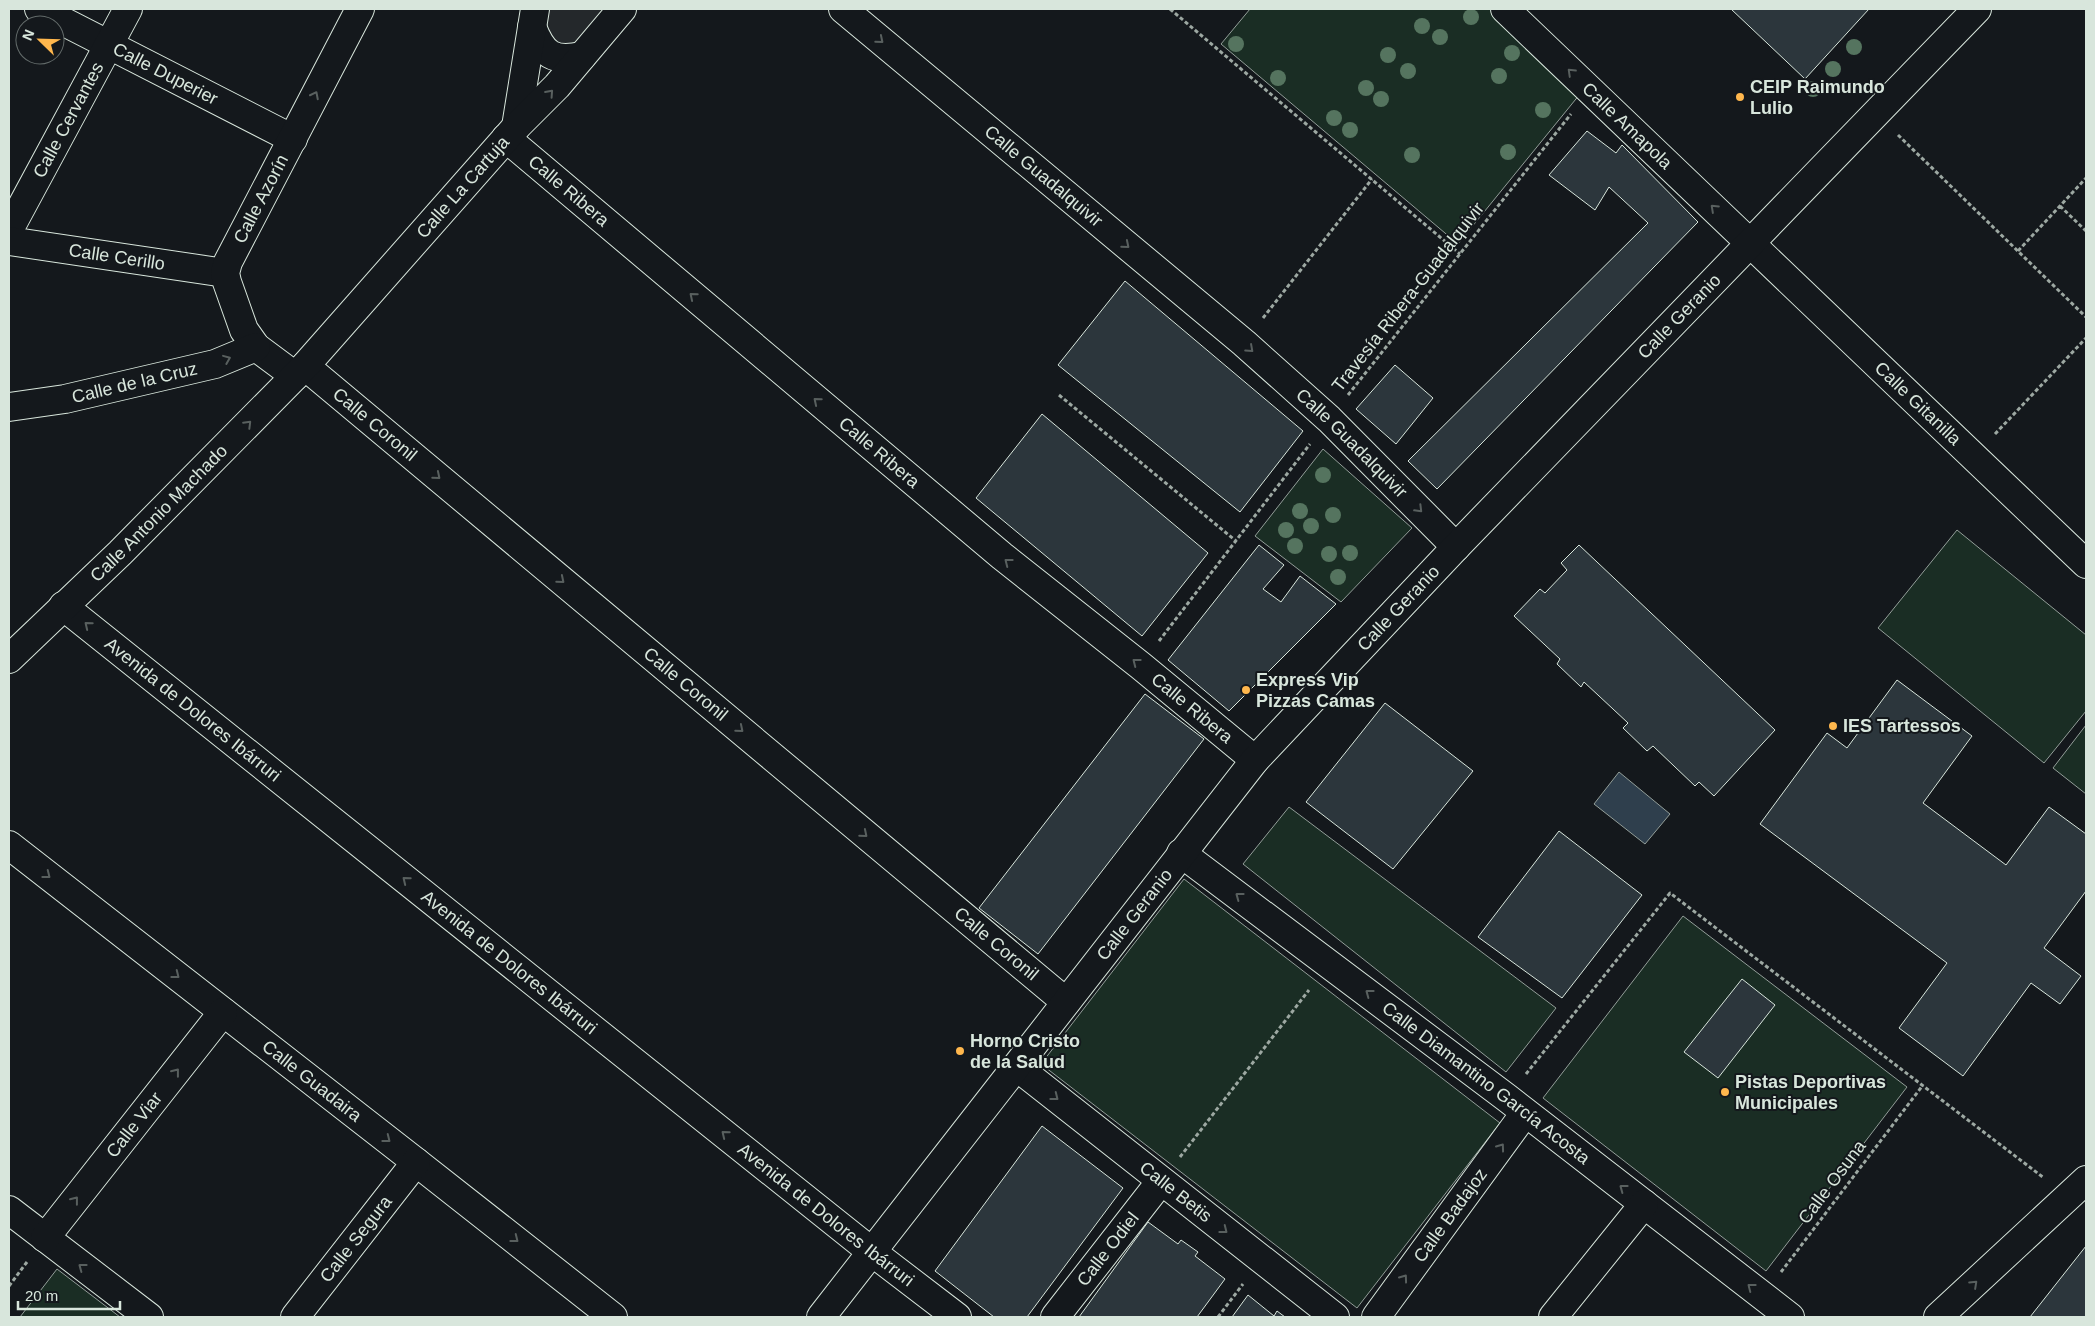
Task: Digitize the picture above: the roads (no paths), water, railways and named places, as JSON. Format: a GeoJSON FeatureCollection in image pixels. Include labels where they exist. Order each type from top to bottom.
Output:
{"type":"FeatureCollection","features":[{"type":"Feature","properties":{"kind":"street","name":"Calle Duperier"},"geometry":{"type":"LineString","coordinates":[[38,9],[293,139]]}},
{"type":"Feature","properties":{"kind":"street","name":"Calle Cervantes"},"geometry":{"type":"LineString","coordinates":[[9,230],[128,9]]}},
{"type":"Feature","properties":{"kind":"street","name":"Calle Azorín"},"geometry":{"type":"LineString","coordinates":[[225,272],[228,262],[360,9]]}},
{"type":"Feature","properties":{"kind":"street","name":"Calle La Cartuja"},"geometry":{"type":"LineString","coordinates":[[300,371],[511,133],[539,105],[622,9]]}},
{"type":"Feature","properties":{"kind":"street","name":"Calle Guadalquivir"},"geometry":{"type":"LineString","coordinates":[[842,9],[1244,343],[1329,419],[1456,547]]}},
{"type":"Feature","properties":{"kind":"street","name":"Calle Amapola"},"geometry":{"type":"LineString","coordinates":[[1505,9],[1750,242]]}},
{"type":"Feature","properties":{"kind":"street","name":"Calle Geranio"},"geometry":{"type":"LineString","coordinates":[[822,1317],[1017,1067],[1181,852],[1255,760],[1456,547],[1977,9]]}},
{"type":"Feature","properties":{"kind":"street"},"geometry":{"type":"LineString","coordinates":[[534,18],[539,45],[555,56],[566,59],[582,56]]}},
{"type":"Feature","properties":{"kind":"street"},"geometry":{"type":"LineString","coordinates":[[511,133],[534,18]]}},
{"type":"Feature","properties":{"kind":"street","name":"Calle Ribera"},"geometry":{"type":"LineString","coordinates":[[511,133],[1002,556],[1141,666],[1255,760]]}},
{"type":"Feature","properties":{"kind":"street","name":"Calle Cerillo"},"geometry":{"type":"LineString","coordinates":[[9,241],[225,272]]}},
{"type":"Feature","properties":{"kind":"street","name":"Calle Gitanilla"},"geometry":{"type":"LineString","coordinates":[[1750,242],[2086,564]]}},
{"type":"Feature","properties":{"kind":"street"},"geometry":{"type":"LineString","coordinates":[[225,272],[244,330],[256,347],[300,371]]}},
{"type":"Feature","properties":{"kind":"street","name":"Calle de la Cruz"},"geometry":{"type":"LineString","coordinates":[[9,407],[65,399],[215,364],[256,347]]}},
{"type":"Feature","properties":{"kind":"street","name":"Calle Antonio Machado"},"geometry":{"type":"LineString","coordinates":[[9,659],[120,553],[300,371]]}},
{"type":"Feature","properties":{"kind":"street","name":"Calle Coronil"},"geometry":{"type":"LineString","coordinates":[[300,371],[1066,1002]]}},
{"type":"Feature","properties":{"kind":"street","name":"Avenida de Dolores Ibárruri"},"geometry":{"type":"LineString","coordinates":[[63,606],[872,1252],[957,1317]]}},
{"type":"Feature","properties":{"kind":"street","name":"Calle Guadaira"},"geometry":{"type":"LineString","coordinates":[[9,845],[416,1162],[609,1316]]}},
{"type":"Feature","properties":{"kind":"street","name":"Calle Diamantino García Acosta"},"geometry":{"type":"LineString","coordinates":[[1181,852],[1330,963],[1790,1317]]}},
{"type":"Feature","properties":{"kind":"street","name":"Calle Viar"},"geometry":{"type":"LineString","coordinates":[[45,1238],[223,1012]]}},
{"type":"Feature","properties":{"kind":"street","name":"Calle Betis"},"geometry":{"type":"LineString","coordinates":[[1017,1067],[1335,1317]]}},
{"type":"Feature","properties":{"kind":"street","name":"Calle Badajoz"},"geometry":{"type":"LineString","coordinates":[[1376,1317],[1516,1106]]}},
{"type":"Feature","properties":{"kind":"street","name":"Calle Segura"},"geometry":{"type":"LineString","coordinates":[[295,1317],[416,1162]]}},
{"type":"Feature","properties":{"kind":"street","name":"Calle Odiel"},"geometry":{"type":"LineString","coordinates":[[1055,1317],[1161,1181]]}},
{"type":"Feature","properties":{"kind":"street"},"geometry":{"type":"LineString","coordinates":[[1938,1317],[2077,1188]]}},
{"type":"Feature","properties":{"kind":"street"},"geometry":{"type":"LineString","coordinates":[[1552,1317],[1644,1204]]}},
{"type":"Feature","properties":{"kind":"street"},"geometry":{"type":"LineString","coordinates":[[9,1210],[149,1317]]}},
{"type":"Feature","properties":{"kind":"water"},"geometry":{"type":"Polygon","coordinates":[[[1619,772],[1670,814],[1645,844],[1594,804],[1619,772]]]}},
{"type":"Feature","properties":{"kind":"place","name":"CEIP Raimundo Lulio"},"geometry":{"type":"Point","coordinates":[1740,97]}},
{"type":"Feature","properties":{"kind":"place","name":"Express Vip Pizzas Camas"},"geometry":{"type":"Point","coordinates":[1246,690]}},
{"type":"Feature","properties":{"kind":"place","name":"IES Tartessos"},"geometry":{"type":"Point","coordinates":[1833,726]}},
{"type":"Feature","properties":{"kind":"place","name":"Horno Cristo de la Salud"},"geometry":{"type":"Point","coordinates":[960,1051]}},
{"type":"Feature","properties":{"kind":"place","name":"Pistas Deportivas Municipales"},"geometry":{"type":"Point","coordinates":[1725,1092]}}]}
